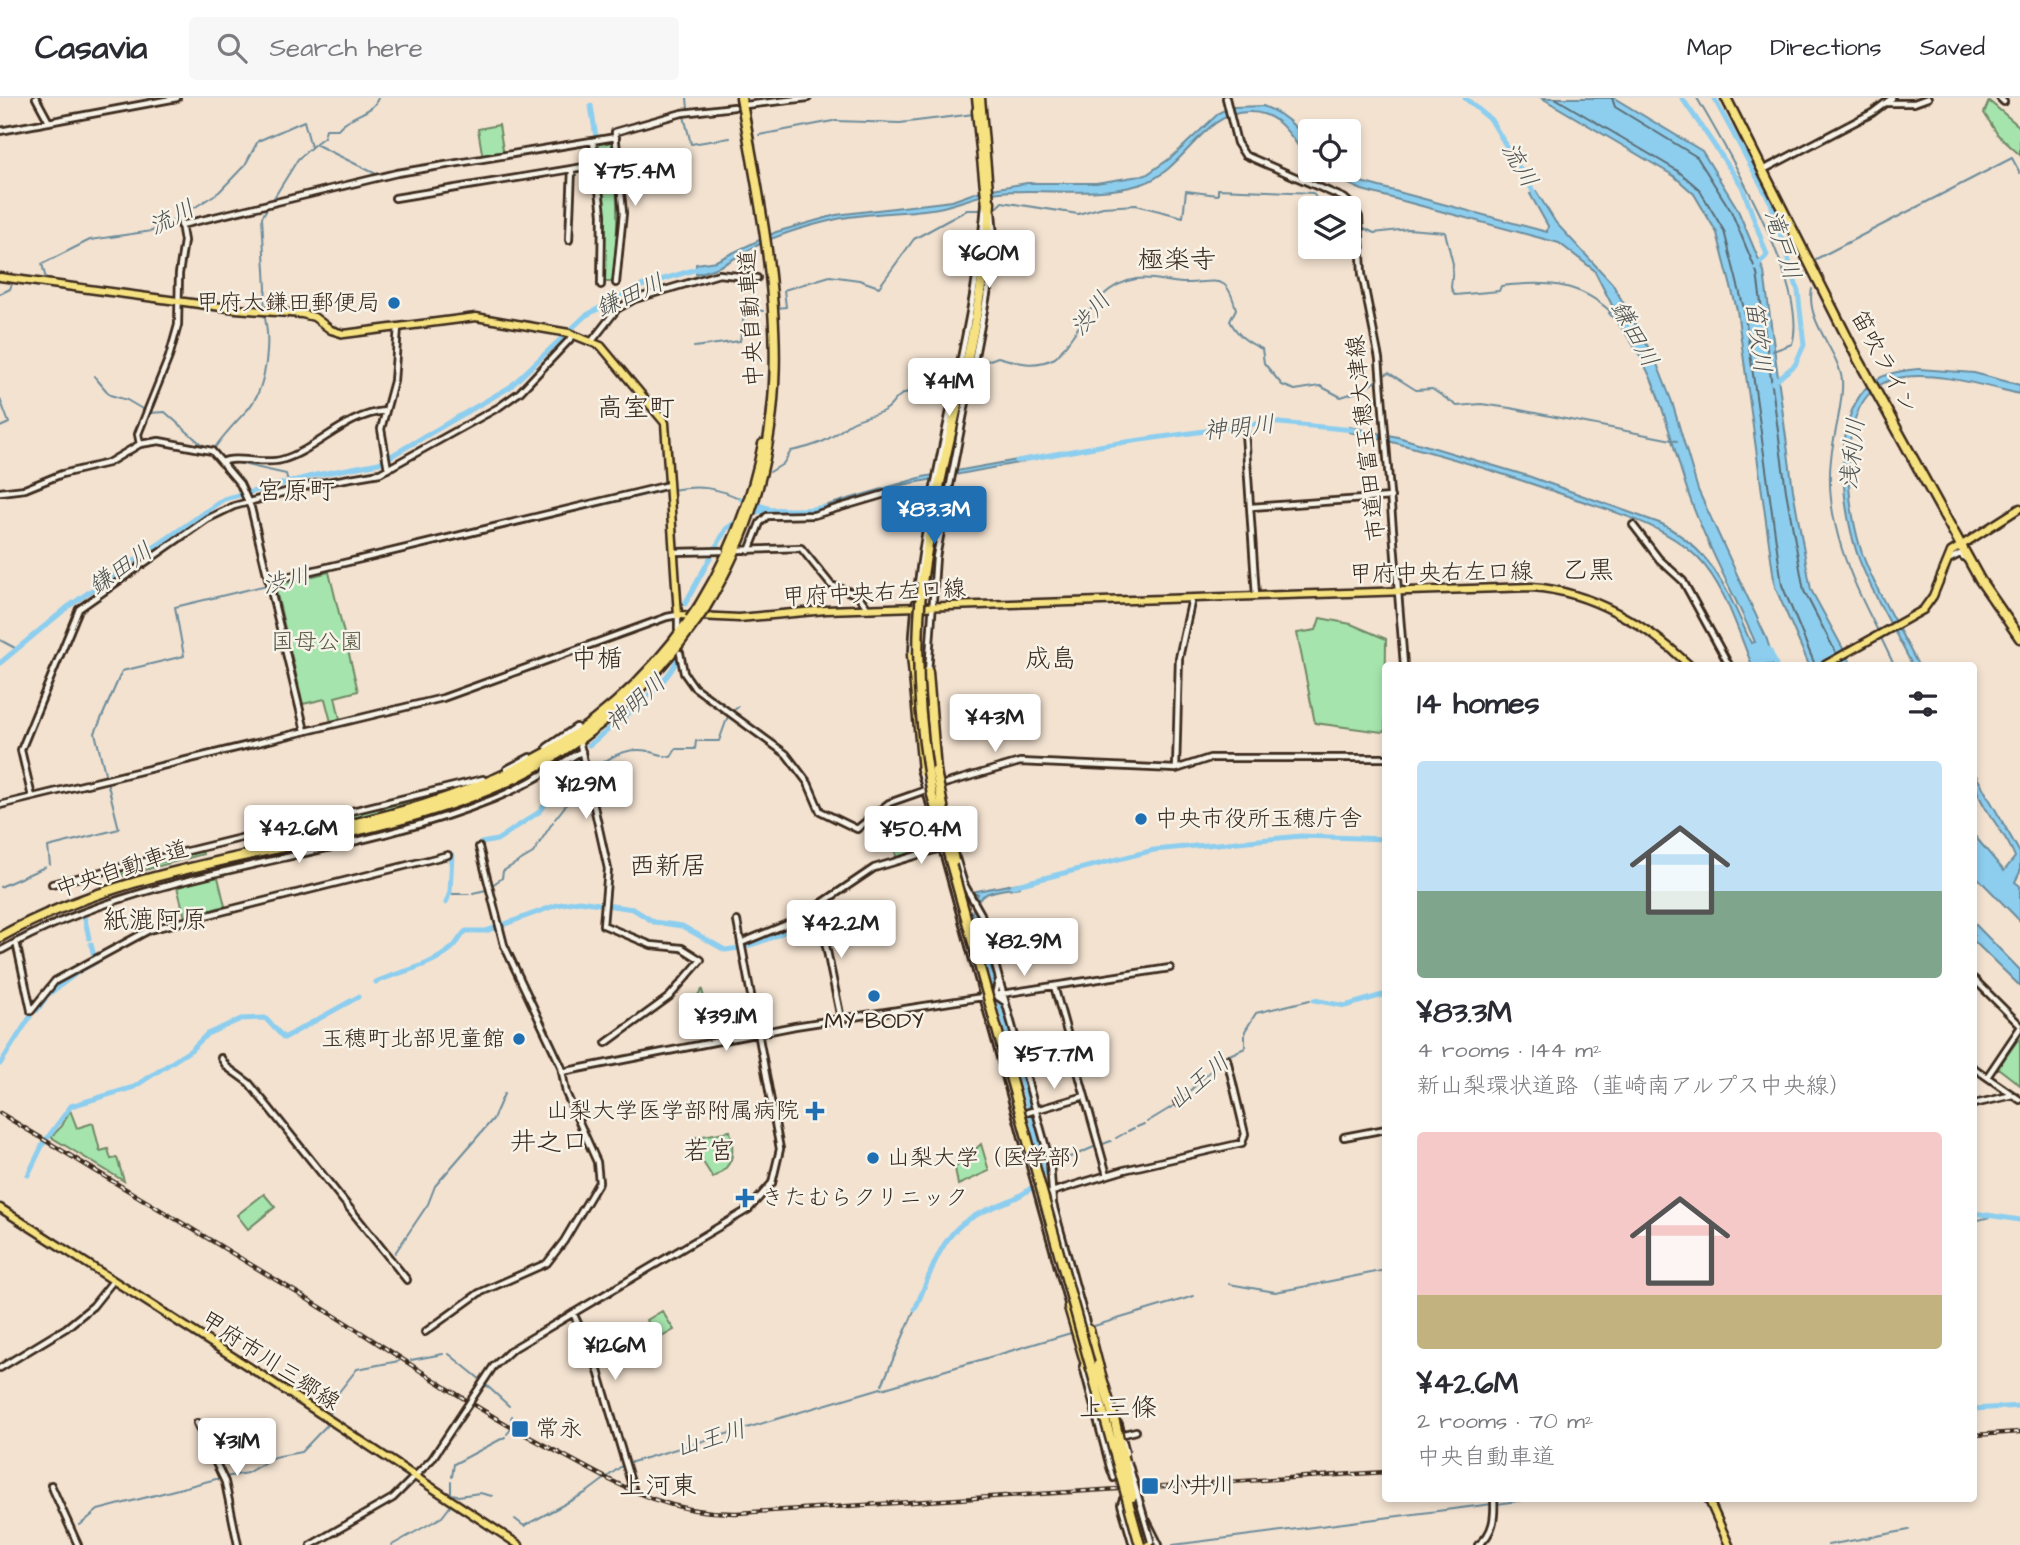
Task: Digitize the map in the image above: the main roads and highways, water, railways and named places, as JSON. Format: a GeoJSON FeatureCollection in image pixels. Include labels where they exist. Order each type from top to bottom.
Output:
{"type":"FeatureCollection","features":[{"type":"Feature","properties":{"kind":"highway","name":"笛吹ライン"},"geometry":{"type":"LineString","coordinates":[[1726,98],[1870,381],[1980,580],[2020,638]]}},
{"type":"Feature","properties":{"kind":"highway","name":"中央自動車道"},"geometry":{"type":"LineString","coordinates":[[0,937],[6,930],[87,893],[151,872],[397,814],[496,780],[556,748],[608,711],[653,666],[702,607],[745,522],[754,496],[765,439],[771,372],[764,248],[739,102]]}},
{"type":"Feature","properties":{"kind":"highway"},"geometry":{"type":"LineString","coordinates":[[941,844],[921,718],[918,652],[922,583],[931,525],[979,296],[987,186],[977,111]]}},
{"type":"Feature","properties":{"kind":"highway"},"geometry":{"type":"LineString","coordinates":[[922,583],[922,680],[928,741],[936,797],[963,888]]}},
{"type":"Feature","properties":{"kind":"highway"},"geometry":{"type":"LineString","coordinates":[[912,655],[923,771],[941,844],[1132,1507]]}},
{"type":"Feature","properties":{"kind":"highway"},"geometry":{"type":"LineString","coordinates":[[928,672],[927,690],[939,792],[1137,1527],[1144,1544]]}},
{"type":"Feature","properties":{"kind":"highway"},"geometry":{"type":"LineString","coordinates":[[1069,1307],[1104,1437],[1132,1507]]}},
{"type":"Feature","properties":{"kind":"highway"},"geometry":{"type":"LineString","coordinates":[[1088,1328],[1115,1422],[1132,1507]]}},
{"type":"Feature","properties":{"kind":"main road"},"geometry":{"type":"LineString","coordinates":[[977,111],[978,98]]}},
{"type":"Feature","properties":{"kind":"main road"},"geometry":{"type":"LineString","coordinates":[[978,98],[987,186]]}},
{"type":"Feature","properties":{"kind":"main road","name":"甲府中央右左口線"},"geometry":{"type":"LineString","coordinates":[[0,277],[314,317],[340,333],[476,317],[572,333],[592,341],[604,349],[663,419],[671,488],[678,615],[739,618],[930,607],[1517,586],[1561,591],[1603,606],[1651,634],[1685,662]]}},
{"type":"Feature","properties":{"kind":"main road"},"geometry":{"type":"LineString","coordinates":[[1830,662],[1902,623],[1929,604],[1949,555],[1961,543],[2020,508]]}},
{"type":"Feature","properties":{"kind":"main road","name":"甲府市川三郷線"},"geometry":{"type":"LineString","coordinates":[[0,1208],[519,1545]]}},
{"type":"Feature","properties":{"kind":"main road"},"geometry":{"type":"LineString","coordinates":[[1710,1502],[1730,1545]]}},
{"type":"Feature","properties":{"kind":"water","name":"笛吹川"},"geometry":{"type":"Polygon","coordinates":[[[1542,98],[1614,98],[1702,151],[1737,208],[1764,272],[1793,490],[1811,590],[1850,662],[1808,662],[1775,587],[1737,310],[1717,233],[1694,194],[1674,176],[1542,98]]]}},
{"type":"Feature","properties":{"kind":"water"},"geometry":{"type":"Polygon","coordinates":[[[1263,106],[1281,115],[1298,130],[1298,146],[1270,116],[1248,112],[1232,115],[1218,121],[1170,167],[1142,184],[1107,191],[1000,192],[938,208],[833,220],[776,237],[722,265],[696,274],[696,264],[716,261],[776,232],[836,215],[952,201],[980,191],[1027,183],[1096,183],[1146,175],[1172,157],[1220,112],[1233,107],[1263,106]]]}},
{"type":"Feature","properties":{"kind":"water"},"geometry":{"type":"Polygon","coordinates":[[[1344,182],[1361,182],[1547,232],[1548,226],[1530,194],[1536,191],[1556,223],[1612,283],[1655,359],[1672,402],[1698,490],[1766,637],[1774,662],[1751,662],[1729,608],[1707,568],[1669,536],[1622,515],[1490,470],[1406,445],[1349,432],[1349,427],[1398,437],[1528,476],[1662,524],[1695,547],[1707,561],[1726,590],[1751,643],[1755,642],[1698,519],[1660,402],[1640,356],[1609,313],[1613,307],[1594,270],[1559,243],[1362,190],[1344,182]]]}},
{"type":"Feature","properties":{"kind":"water"},"geometry":{"type":"Polygon","coordinates":[[[1919,369],[1974,373],[2020,385],[2020,394],[1940,377],[1908,376],[1894,379],[1874,390],[1860,407],[1852,430],[1848,457],[1852,511],[1857,536],[1882,598],[1916,662],[1910,662],[1877,600],[1859,559],[1848,519],[1843,472],[1847,425],[1854,405],[1865,389],[1877,379],[1897,372],[1919,369]]]}},
{"type":"Feature","properties":{"kind":"water"},"geometry":{"type":"Polygon","coordinates":[[[1023,459],[1023,462],[892,487],[818,510],[817,508],[923,477],[1023,459]]]}},
{"type":"Feature","properties":{"kind":"water"},"geometry":{"type":"Polygon","coordinates":[[[1977,777],[2020,853],[2020,872],[2015,882],[2020,886],[2020,921],[1977,877],[1977,839],[2004,871],[2015,857],[1979,795],[1977,777]]]}},
{"type":"Feature","properties":{"kind":"water"},"geometry":{"type":"Polygon","coordinates":[[[1019,883],[1020,887],[993,891],[977,902],[975,912],[979,937],[972,913],[978,894],[961,894],[1019,883]]]}},
{"type":"Feature","properties":{"kind":"water"},"geometry":{"type":"Polygon","coordinates":[[[1977,926],[2020,970],[2020,986],[1977,944],[1977,926]]]}},
{"type":"Feature","properties":{"kind":"waterway"},"geometry":{"type":"LineString","coordinates":[[316,143],[324,137],[326,129],[338,129],[348,120],[371,108],[378,98]]}},
{"type":"Feature","properties":{"kind":"waterway"},"geometry":{"type":"LineString","coordinates":[[687,98],[688,109]]}},
{"type":"Feature","properties":{"kind":"waterway","name":"流川"},"geometry":{"type":"LineString","coordinates":[[1465,98],[1491,120],[1537,198]]}},
{"type":"Feature","properties":{"kind":"waterway"},"geometry":{"type":"LineString","coordinates":[[1682,98],[1742,186],[1767,255],[1756,268]]}},
{"type":"Feature","properties":{"kind":"waterway","name":"笛吹川"},"geometry":{"type":"LineString","coordinates":[[1697,98],[1745,183],[1789,289],[1794,319],[1792,344],[1773,351]]}},
{"type":"Feature","properties":{"kind":"waterway","name":"滝戸川"},"geometry":{"type":"LineString","coordinates":[[1714,98],[1771,203],[1798,291],[1804,345],[1795,365],[1773,383]]}},
{"type":"Feature","properties":{"kind":"waterway","name":"流川"},"geometry":{"type":"LineString","coordinates":[[591,106],[596,137]]}},
{"type":"Feature","properties":{"kind":"waterway"},"geometry":{"type":"LineString","coordinates":[[835,121],[900,123],[974,114]]}},
{"type":"Feature","properties":{"kind":"waterway"},"geometry":{"type":"LineString","coordinates":[[658,122],[684,116],[691,144],[730,138]]}},
{"type":"Feature","properties":{"kind":"waterway","name":"流川"},"geometry":{"type":"LineString","coordinates":[[46,279],[42,264],[90,240],[152,231],[219,192],[245,165],[258,141],[304,121],[311,147]]}},
{"type":"Feature","properties":{"kind":"waterway"},"geometry":{"type":"LineString","coordinates":[[759,135],[833,121]]}},
{"type":"Feature","properties":{"kind":"waterway"},"geometry":{"type":"LineString","coordinates":[[596,137],[615,133]]}},
{"type":"Feature","properties":{"kind":"waterway"},"geometry":{"type":"LineString","coordinates":[[619,133],[626,206],[623,245]]}},
{"type":"Feature","properties":{"kind":"waterway"},"geometry":{"type":"LineString","coordinates":[[272,201],[298,159],[315,144],[376,174]]}},
{"type":"Feature","properties":{"kind":"waterway"},"geometry":{"type":"LineString","coordinates":[[1816,259],[2012,158],[2020,173]]}},
{"type":"Feature","properties":{"kind":"waterway"},"geometry":{"type":"LineString","coordinates":[[996,208],[1002,202],[1078,214],[1103,207],[1136,205],[1183,217],[1186,191],[1218,195],[1218,189],[1313,193],[1315,196]]}},
{"type":"Feature","properties":{"kind":"waterway"},"geometry":{"type":"LineString","coordinates":[[264,308],[266,288],[262,217],[269,205]]}},
{"type":"Feature","properties":{"kind":"waterway"},"geometry":{"type":"LineString","coordinates":[[777,308],[786,307],[784,290],[830,276],[859,280],[879,287],[914,239],[967,210],[981,210]]}},
{"type":"Feature","properties":{"kind":"waterway"},"geometry":{"type":"LineString","coordinates":[[1364,228],[1374,233],[1408,229],[1445,232],[1453,264],[1451,288],[1455,295],[1499,291],[1501,286],[1546,284],[1586,294],[1611,312]]}},
{"type":"Feature","properties":{"kind":"waterway","name":"鎌田川"},"geometry":{"type":"LineString","coordinates":[[0,663],[69,606],[224,499],[316,475],[379,463],[510,387],[585,316],[638,287],[700,268]]}},
{"type":"Feature","properties":{"kind":"waterway","name":"渋川"},"geometry":{"type":"LineString","coordinates":[[968,368],[998,357],[1033,364],[1055,358],[1102,296],[1123,283],[1149,278],[1182,283],[1216,282],[1226,286],[1236,309],[1230,321],[1243,338],[1262,349],[1264,363],[1282,385],[1295,390],[1320,386],[1341,397],[1363,390],[1377,380]]}},
{"type":"Feature","properties":{"kind":"waterway","name":"流川"},"geometry":{"type":"LineString","coordinates":[[0,294],[10,289],[13,281]]}},
{"type":"Feature","properties":{"kind":"waterway","name":"浅利川"},"geometry":{"type":"LineString","coordinates":[[1812,289],[1813,312],[1835,358],[1842,380],[1830,482],[1836,527],[1850,571],[1879,633]]}},
{"type":"Feature","properties":{"kind":"waterway"},"geometry":{"type":"LineString","coordinates":[[694,347],[740,341],[745,309],[763,311]]}},
{"type":"Feature","properties":{"kind":"waterway"},"geometry":{"type":"LineString","coordinates":[[214,449],[249,408],[260,388],[267,350],[264,314]]}},
{"type":"Feature","properties":{"kind":"waterway","name":"渋川"},"geometry":{"type":"LineString","coordinates":[[770,472],[783,464],[791,451],[822,442],[853,422],[887,409],[901,395],[956,372]]}},
{"type":"Feature","properties":{"kind":"waterway","name":"渋川"},"geometry":{"type":"LineString","coordinates":[[1384,375],[1389,373],[1416,390],[1432,389],[1457,406],[1481,404],[1510,408],[1677,441]]}},
{"type":"Feature","properties":{"kind":"waterway"},"geometry":{"type":"LineString","coordinates":[[94,376],[110,395],[127,400],[149,413],[165,412],[201,444],[219,453]]}},
{"type":"Feature","properties":{"kind":"waterway","name":"流川"},"geometry":{"type":"LineString","coordinates":[[0,399],[9,423],[0,427]]}},
{"type":"Feature","properties":{"kind":"waterway","name":"神明川"},"geometry":{"type":"LineString","coordinates":[[1017,461],[1105,445],[1269,422],[1354,430]]}},
{"type":"Feature","properties":{"kind":"waterway"},"geometry":{"type":"LineString","coordinates":[[233,462],[286,474],[288,482]]}},
{"type":"Feature","properties":{"kind":"waterway","name":"渋川"},"geometry":{"type":"LineString","coordinates":[[671,490],[707,488],[741,499]]}},
{"type":"Feature","properties":{"kind":"waterway","name":"渋川"},"geometry":{"type":"LineString","coordinates":[[50,865],[48,847],[119,829],[95,733],[122,671],[184,656],[175,607],[666,490]]}},
{"type":"Feature","properties":{"kind":"waterway"},"geometry":{"type":"LineString","coordinates":[[741,499],[768,508]]}},
{"type":"Feature","properties":{"kind":"waterway","name":"神明川"},"geometry":{"type":"LineString","coordinates":[[685,604],[726,529],[741,519],[765,510],[824,507]]}},
{"type":"Feature","properties":{"kind":"waterway"},"geometry":{"type":"LineString","coordinates":[[1881,638],[1893,662]]}},
{"type":"Feature","properties":{"kind":"waterway"},"geometry":{"type":"LineString","coordinates":[[0,640],[15,648]]}},
{"type":"Feature","properties":{"kind":"waterway","name":"鎌田川"},"geometry":{"type":"LineString","coordinates":[[1769,649],[1775,662]]}},
{"type":"Feature","properties":{"kind":"waterway","name":"神明川"},"geometry":{"type":"LineString","coordinates":[[589,745],[653,691],[673,668],[677,658]]}},
{"type":"Feature","properties":{"kind":"waterway"},"geometry":{"type":"LineString","coordinates":[[733,711],[738,707]]}},
{"type":"Feature","properties":{"kind":"waterway"},"geometry":{"type":"LineString","coordinates":[[665,756],[671,757],[676,749],[695,749],[696,741],[719,741],[728,716]]}},
{"type":"Feature","properties":{"kind":"waterway"},"geometry":{"type":"LineString","coordinates":[[593,783],[599,778],[595,769],[607,760],[627,752],[648,751]]}},
{"type":"Feature","properties":{"kind":"waterway"},"geometry":{"type":"LineString","coordinates":[[651,752],[662,755]]}},
{"type":"Feature","properties":{"kind":"waterway","name":"神明川"},"geometry":{"type":"LineString","coordinates":[[541,809],[559,791],[560,770],[569,762],[582,759]]}},
{"type":"Feature","properties":{"kind":"waterway"},"geometry":{"type":"LineString","coordinates":[[568,799],[588,787]]}},
{"type":"Feature","properties":{"kind":"waterway"},"geometry":{"type":"LineString","coordinates":[[555,819],[566,805],[565,800]]}},
{"type":"Feature","properties":{"kind":"waterway","name":"神明川"},"geometry":{"type":"LineString","coordinates":[[481,843],[497,840],[539,812]]}},
{"type":"Feature","properties":{"kind":"waterway"},"geometry":{"type":"LineString","coordinates":[[491,886],[502,878],[503,871],[533,853],[553,822]]}},
{"type":"Feature","properties":{"kind":"waterway"},"geometry":{"type":"LineString","coordinates":[[1013,886],[1154,850],[1301,836],[1382,839]]}},
{"type":"Feature","properties":{"kind":"waterway","name":"神明川"},"geometry":{"type":"LineString","coordinates":[[446,903],[450,892],[452,855]]}},
{"type":"Feature","properties":{"kind":"waterway"},"geometry":{"type":"LineString","coordinates":[[0,887],[45,867]]}},
{"type":"Feature","properties":{"kind":"waterway"},"geometry":{"type":"LineString","coordinates":[[473,893],[486,890]]}},
{"type":"Feature","properties":{"kind":"waterway"},"geometry":{"type":"LineString","coordinates":[[450,894],[469,894]]}},
{"type":"Feature","properties":{"kind":"waterway"},"geometry":{"type":"LineString","coordinates":[[376,982],[434,960],[452,948],[466,931],[486,931],[557,905],[579,901],[633,909],[654,922],[682,926],[725,950],[748,946],[772,937],[816,914]]}},
{"type":"Feature","properties":{"kind":"waterway","name":"渋川"},"geometry":{"type":"LineString","coordinates":[[87,913],[84,915],[89,938]]}},
{"type":"Feature","properties":{"kind":"waterway"},"geometry":{"type":"LineString","coordinates":[[915,1309],[934,1264],[953,1232],[972,1217],[1026,1192],[1044,1174],[1031,1116],[979,932]]}},
{"type":"Feature","properties":{"kind":"waterway","name":"渋川"},"geometry":{"type":"LineString","coordinates":[[91,944],[94,956]]}},
{"type":"Feature","properties":{"kind":"waterway","name":"渋川"},"geometry":{"type":"LineString","coordinates":[[83,969],[96,962]]}},
{"type":"Feature","properties":{"kind":"waterway","name":"渋川"},"geometry":{"type":"LineString","coordinates":[[49,994],[78,972]]}},
{"type":"Feature","properties":{"kind":"waterway","name":"山王川"},"geometry":{"type":"LineString","coordinates":[[1314,1000],[1345,1006],[1382,995]]}},
{"type":"Feature","properties":{"kind":"waterway"},"geometry":{"type":"LineString","coordinates":[[28,1175],[43,1144],[71,1106],[134,1087],[191,1050],[207,1034],[241,1019],[265,1018],[284,1038],[358,997]]}},
{"type":"Feature","properties":{"kind":"waterway","name":"渋川"},"geometry":{"type":"LineString","coordinates":[[37,1010],[45,999]]}},
{"type":"Feature","properties":{"kind":"waterway","name":"山王川"},"geometry":{"type":"LineString","coordinates":[[1147,1122],[1175,1105],[1225,1057],[1245,1048],[1245,1031],[1256,1013],[1310,1000]]}},
{"type":"Feature","properties":{"kind":"waterway","name":"渋川"},"geometry":{"type":"LineString","coordinates":[[0,1064],[30,1017]]}},
{"type":"Feature","properties":{"kind":"waterway"},"geometry":{"type":"LineString","coordinates":[[1977,1074],[2020,1104]]}},
{"type":"Feature","properties":{"kind":"waterway"},"geometry":{"type":"LineString","coordinates":[[395,1253],[428,1204],[435,1186],[493,1119],[504,1094]]}},
{"type":"Feature","properties":{"kind":"waterway","name":"山王川"},"geometry":{"type":"LineString","coordinates":[[1137,1127],[1144,1124]]}},
{"type":"Feature","properties":{"kind":"waterway","name":"山王川"},"geometry":{"type":"LineString","coordinates":[[1128,1131],[1134,1128]]}},
{"type":"Feature","properties":{"kind":"waterway","name":"山王川"},"geometry":{"type":"LineString","coordinates":[[1116,1138],[1125,1133]]}},
{"type":"Feature","properties":{"kind":"waterway","name":"山王川"},"geometry":{"type":"LineString","coordinates":[[1103,1144],[1111,1141]]}},
{"type":"Feature","properties":{"kind":"waterway","name":"山王川"},"geometry":{"type":"LineString","coordinates":[[1078,1154],[1094,1147]]}},
{"type":"Feature","properties":{"kind":"waterway","name":"山王川"},"geometry":{"type":"LineString","coordinates":[[1063,1159],[1073,1156]]}},
{"type":"Feature","properties":{"kind":"waterway","name":"山王川"},"geometry":{"type":"LineString","coordinates":[[1054,1162],[1059,1161]]}},
{"type":"Feature","properties":{"kind":"waterway"},"geometry":{"type":"LineString","coordinates":[[1977,1213],[2020,1220]]}},
{"type":"Feature","properties":{"kind":"waterway"},"geometry":{"type":"LineString","coordinates":[[1977,1220],[1994,1216]]}},
{"type":"Feature","properties":{"kind":"waterway"},"geometry":{"type":"LineString","coordinates":[[1321,1283],[1382,1271]]}},
{"type":"Feature","properties":{"kind":"waterway"},"geometry":{"type":"LineString","coordinates":[[1229,1284],[1275,1292],[1319,1284]]}},
{"type":"Feature","properties":{"kind":"waterway"},"geometry":{"type":"LineString","coordinates":[[1094,1326],[1194,1296]]}},
{"type":"Feature","properties":{"kind":"waterway","name":"山王川"},"geometry":{"type":"LineString","coordinates":[[882,1385],[915,1309]]}},
{"type":"Feature","properties":{"kind":"waterway"},"geometry":{"type":"LineString","coordinates":[[882,1389],[1071,1333]]}},
{"type":"Feature","properties":{"kind":"waterway"},"geometry":{"type":"LineString","coordinates":[[411,1360],[443,1354]]}},
{"type":"Feature","properties":{"kind":"waterway"},"geometry":{"type":"LineString","coordinates":[[449,1354],[481,1380]]}},
{"type":"Feature","properties":{"kind":"waterway"},"geometry":{"type":"LineString","coordinates":[[330,1416],[331,1402],[357,1369],[399,1361]]}},
{"type":"Feature","properties":{"kind":"waterway"},"geometry":{"type":"LineString","coordinates":[[485,1384],[509,1406]]}},
{"type":"Feature","properties":{"kind":"waterway","name":"山王川"},"geometry":{"type":"LineString","coordinates":[[629,1463],[881,1388]]}},
{"type":"Feature","properties":{"kind":"waterway"},"geometry":{"type":"LineString","coordinates":[[1977,1409],[2020,1406]]}},
{"type":"Feature","properties":{"kind":"waterway"},"geometry":{"type":"LineString","coordinates":[[512,1416],[511,1419],[516,1421],[515,1423]]}},
{"type":"Feature","properties":{"kind":"waterway"},"geometry":{"type":"LineString","coordinates":[[225,1477],[247,1473],[274,1457],[301,1452],[328,1424]]}},
{"type":"Feature","properties":{"kind":"waterway"},"geometry":{"type":"LineString","coordinates":[[507,1434],[511,1429]]}},
{"type":"Feature","properties":{"kind":"waterway"},"geometry":{"type":"LineString","coordinates":[[452,1477],[454,1464],[505,1437]]}},
{"type":"Feature","properties":{"kind":"waterway","name":"山王川"},"geometry":{"type":"LineString","coordinates":[[515,1519],[524,1526],[587,1492],[623,1465]]}},
{"type":"Feature","properties":{"kind":"waterway"},"geometry":{"type":"LineString","coordinates":[[80,1525],[98,1510],[220,1478]]}},
{"type":"Feature","properties":{"kind":"waterway"},"geometry":{"type":"LineString","coordinates":[[451,1482],[451,1494],[457,1495]]}},
{"type":"Feature","properties":{"kind":"waterway","name":"山王川"},"geometry":{"type":"LineString","coordinates":[[458,1496],[480,1493],[492,1496]]}},
{"type":"Feature","properties":{"kind":"waterway"},"geometry":{"type":"LineString","coordinates":[[1497,1504],[1511,1502]]}},
{"type":"Feature","properties":{"kind":"waterway"},"geometry":{"type":"LineString","coordinates":[[392,1545],[442,1517],[452,1504]]}},
{"type":"Feature","properties":{"kind":"waterway"},"geometry":{"type":"LineString","coordinates":[[1173,1545],[1492,1504]]}},
{"type":"Feature","properties":{"kind":"waterway"},"geometry":{"type":"LineString","coordinates":[[1828,1545],[1909,1530]]}},
{"type":"Feature","properties":{"kind":"railway"},"geometry":{"type":"LineString","coordinates":[[0,1113],[353,1327],[517,1431],[637,1493],[684,1508],[737,1513],[1382,1472]]}},
{"type":"Feature","properties":{"kind":"railway"},"geometry":{"type":"LineString","coordinates":[[1977,1435],[2020,1432]]}},
{"type":"Feature","properties":{"kind":"place","name":"甲府大鎌田郵便局"},"geometry":{"type":"Point","coordinates":[394,303]}},
{"type":"Feature","properties":{"kind":"place","name":"中央市役所玉穂庁舎"},"geometry":{"type":"Point","coordinates":[1141,819]}},
{"type":"Feature","properties":{"kind":"place","name":"MY BODY"},"geometry":{"type":"Point","coordinates":[874,996]}},
{"type":"Feature","properties":{"kind":"place","name":"玉穂町北部児童館"},"geometry":{"type":"Point","coordinates":[519,1039]}},
{"type":"Feature","properties":{"kind":"place","name":"山梨大学医学部附属病院"},"geometry":{"type":"Point","coordinates":[815,1111]}},
{"type":"Feature","properties":{"kind":"place","name":"山梨大学（医学部）"},"geometry":{"type":"Point","coordinates":[873,1158]}},
{"type":"Feature","properties":{"kind":"place","name":"きたむらクリニック"},"geometry":{"type":"Point","coordinates":[745,1198]}},
{"type":"Feature","properties":{"kind":"place","name":"常永"},"geometry":{"type":"Point","coordinates":[520,1429]}},
{"type":"Feature","properties":{"kind":"place","name":"小井川"},"geometry":{"type":"Point","coordinates":[1150,1486]}},
{"type":"Feature","properties":{"kind":"district","name":"極楽寺"},"geometry":{"type":"Point","coordinates":[1177,260]}},
{"type":"Feature","properties":{"kind":"district","name":"高室町"},"geometry":{"type":"Point","coordinates":[636,408]}},
{"type":"Feature","properties":{"kind":"district","name":"宮原町"},"geometry":{"type":"Point","coordinates":[296,491]}},
{"type":"Feature","properties":{"kind":"district","name":"乙黒"},"geometry":{"type":"Point","coordinates":[1588,570]}},
{"type":"Feature","properties":{"kind":"district","name":"中楯"},"geometry":{"type":"Point","coordinates":[597,659]}},
{"type":"Feature","properties":{"kind":"district","name":"成島"},"geometry":{"type":"Point","coordinates":[1051,659]}},
{"type":"Feature","properties":{"kind":"district","name":"西新居"},"geometry":{"type":"Point","coordinates":[668,866]}},
{"type":"Feature","properties":{"kind":"district","name":"紙漉阿原"},"geometry":{"type":"Point","coordinates":[155,920]}},
{"type":"Feature","properties":{"kind":"district","name":"井之口"},"geometry":{"type":"Point","coordinates":[549,1142]}},
{"type":"Feature","properties":{"kind":"district","name":"若宮"},"geometry":{"type":"Point","coordinates":[709,1151]}},
{"type":"Feature","properties":{"kind":"district","name":"上三條"},"geometry":{"type":"Point","coordinates":[1118,1408]}},
{"type":"Feature","properties":{"kind":"district","name":"上河東"},"geometry":{"type":"Point","coordinates":[658,1486]}},
{"type":"Feature","properties":{"kind":"park label","name":"国母公園"},"geometry":{"type":"Point","coordinates":[317,642]}}]}
